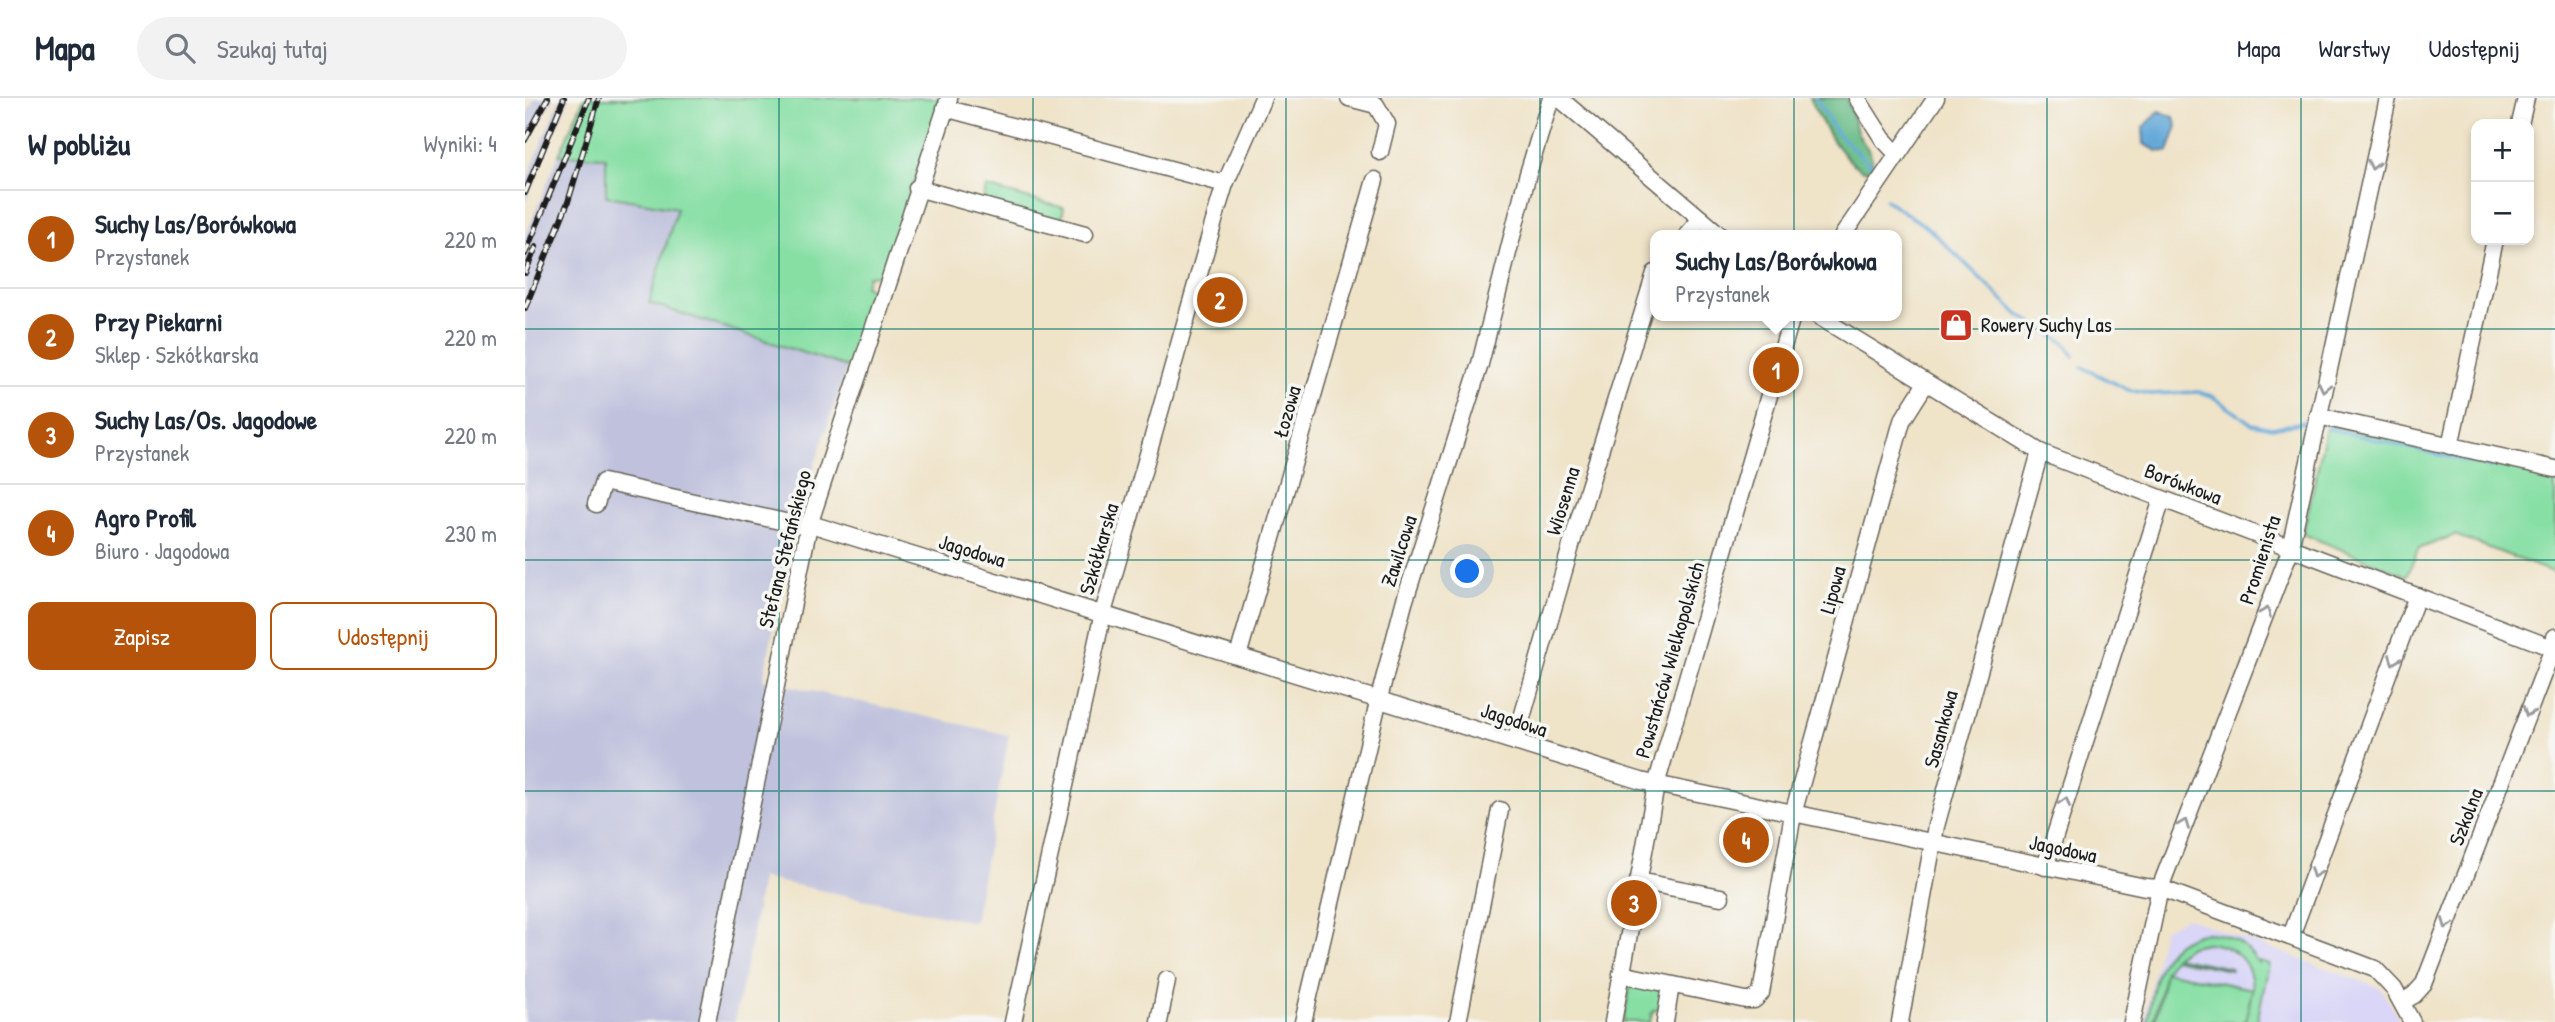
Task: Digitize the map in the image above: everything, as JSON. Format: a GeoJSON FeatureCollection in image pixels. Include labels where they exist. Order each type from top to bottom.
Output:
{"type":"FeatureCollection","features":[{"type":"Feature","properties":{"kind":"street","name":"Szkółkarska"},"geometry":{"type":"LineString","coordinates":[[1013,1022],[1103,613],[1225,184],[1263,98]]}},
{"type":"Feature","properties":{"kind":"street"},"geometry":{"type":"LineString","coordinates":[[1349,98],[1376,105],[1387,124],[1380,152]]}},
{"type":"Feature","properties":{"kind":"street","name":"Zawilcowa"},"geometry":{"type":"LineString","coordinates":[[1304,1022],[1379,698],[1404,603],[1480,364],[1527,177],[1551,98]]}},
{"type":"Feature","properties":{"kind":"street"},"geometry":{"type":"LineString","coordinates":[[1559,98],[1714,230]]}},
{"type":"Feature","properties":{"kind":"street"},"geometry":{"type":"LineString","coordinates":[[1857,98],[1883,139],[1897,154]]}},
{"type":"Feature","properties":{"kind":"street"},"geometry":{"type":"LineString","coordinates":[[1846,230],[1935,98]]}},
{"type":"Feature","properties":{"kind":"street","name":"Promienista"},"geometry":{"type":"LineString","coordinates":[[2132,1022],[2160,888],[2290,547],[2388,98]]}},
{"type":"Feature","properties":{"kind":"street"},"geometry":{"type":"LineString","coordinates":[[2521,119],[2526,98]]}},
{"type":"Feature","properties":{"kind":"street"},"geometry":{"type":"LineString","coordinates":[[947,103],[1225,184]]}},
{"type":"Feature","properties":{"kind":"street","name":"Stefana Stefańskiego"},"geometry":{"type":"LineString","coordinates":[[707,1022],[809,525],[947,103]]}},
{"type":"Feature","properties":{"kind":"street","name":"Łozowa"},"geometry":{"type":"LineString","coordinates":[[1238,656],[1375,180]]}},
{"type":"Feature","properties":{"kind":"street"},"geometry":{"type":"LineString","coordinates":[[918,188],[1085,234]]}},
{"type":"Feature","properties":{"kind":"street"},"geometry":{"type":"LineString","coordinates":[[1691,230],[1701,219]]}},
{"type":"Feature","properties":{"kind":"street"},"geometry":{"type":"LineString","coordinates":[[2450,446],[2494,245]]}},
{"type":"Feature","properties":{"kind":"street","name":"Wiosenna"},"geometry":{"type":"LineString","coordinates":[[1515,742],[1579,519],[1650,290]]}},
{"type":"Feature","properties":{"kind":"street","name":"Powstańców Wielkopolskich"},"geometry":{"type":"LineString","coordinates":[[1613,1022],[1656,785],[1790,321]]}},
{"type":"Feature","properties":{"kind":"street","name":"Borówkowa"},"geometry":{"type":"LineString","coordinates":[[1826,321],[2040,452],[2417,596],[2554,645]]}},
{"type":"Feature","properties":{"kind":"street","name":"Lipowa"},"geometry":{"type":"LineString","coordinates":[[1671,985],[1746,1000],[1754,1000],[1761,993],[1793,814],[1902,421],[1926,383]]}},
{"type":"Feature","properties":{"kind":"street"},"geometry":{"type":"LineString","coordinates":[[2318,416],[2555,469]]}},
{"type":"Feature","properties":{"kind":"street","name":"Sasankowa"},"geometry":{"type":"LineString","coordinates":[[1900,1022],[1933,842],[2040,452]]}},
{"type":"Feature","properties":{"kind":"street","name":"Jagodowa"},"geometry":{"type":"LineString","coordinates":[[596,504],[603,482],[837,531],[1656,785],[2045,867],[2160,888],[2375,969],[2390,984],[2412,1022]]}},
{"type":"Feature","properties":{"kind":"street"},"geometry":{"type":"LineString","coordinates":[[2045,867],[2162,499]]}},
{"type":"Feature","properties":{"kind":"street"},"geometry":{"type":"LineString","coordinates":[[2291,936],[2417,596]]}},
{"type":"Feature","properties":{"kind":"street","name":"Szkolna"},"geometry":{"type":"LineString","coordinates":[[2402,1002],[2414,995],[2424,984],[2554,645]]}},
{"type":"Feature","properties":{"kind":"street"},"geometry":{"type":"LineString","coordinates":[[1458,1022],[1500,810]]}},
{"type":"Feature","properties":{"kind":"street"},"geometry":{"type":"LineString","coordinates":[[1638,881],[1721,897]]}},
{"type":"Feature","properties":{"kind":"street"},"geometry":{"type":"LineString","coordinates":[[1621,974],[1671,985],[1665,1022]]}},
{"type":"Feature","properties":{"kind":"street"},"geometry":{"type":"LineString","coordinates":[[1159,1022],[1167,981]]}},
{"type":"Feature","properties":{"kind":"shaded area"},"geometry":{"type":"Polygon","coordinates":[[[535,98],[553,98],[525,150],[525,117],[535,98]]]}},
{"type":"Feature","properties":{"kind":"shaded area"},"geometry":{"type":"Polygon","coordinates":[[[560,98],[569,98],[525,203],[525,184],[560,98]]]}},
{"type":"Feature","properties":{"kind":"shaded area"},"geometry":{"type":"Polygon","coordinates":[[[559,155],[606,157],[606,196],[677,208],[650,303],[847,367],[802,504],[792,510],[786,536],[791,544],[763,680],[1009,735],[974,922],[761,878],[734,1022],[525,1022],[525,237],[559,155]]]}},
{"type":"Feature","properties":{"kind":"shaded area"},"geometry":{"type":"Polygon","coordinates":[[[2184,917],[2380,988],[2398,1016],[2396,1022],[2144,1022],[2163,929],[2183,920],[2184,917]]]}},
{"type":"Feature","properties":{"kind":"green space"},"geometry":{"type":"Polygon","coordinates":[[[584,98],[943,98],[885,271],[879,275],[868,276],[865,286],[873,291],[875,303],[855,363],[847,367],[649,303],[677,208],[606,196],[606,157],[559,155],[584,98]]]}},
{"type":"Feature","properties":{"kind":"green space"},"geometry":{"type":"Polygon","coordinates":[[[1810,98],[1846,98],[1859,137],[1871,155],[1872,168],[1863,171],[1846,157],[1825,128],[1810,98]]]}},
{"type":"Feature","properties":{"kind":"green space"},"geometry":{"type":"Polygon","coordinates":[[[986,187],[1064,208],[1061,222],[983,202],[986,187]]]}},
{"type":"Feature","properties":{"kind":"green space"},"geometry":{"type":"Polygon","coordinates":[[[2333,425],[2555,475],[2555,573],[2455,535],[2418,549],[2407,576],[2303,534],[2326,429],[2333,425]]]}},
{"type":"Feature","properties":{"kind":"green space"},"geometry":{"type":"Polygon","coordinates":[[[2202,933],[2219,934],[2241,944],[2258,963],[2269,964],[2257,1022],[2246,1022],[2252,990],[2245,1022],[2155,1022],[2165,972],[2153,1022],[2147,1022],[2160,967],[2166,955],[2186,938],[2202,933]],[[2217,944],[2190,946],[2175,957],[2231,970],[2173,959],[2165,971],[2252,989],[2245,963],[2233,951],[2217,944]]]}},
{"type":"Feature","properties":{"kind":"green space"},"geometry":{"type":"Polygon","coordinates":[[[1631,983],[1661,988],[1665,997],[1664,1006],[1652,1012],[1650,1022],[1623,1022],[1631,983]]]}},
{"type":"Feature","properties":{"kind":"water"},"geometry":{"type":"Polygon","coordinates":[[[2159,111],[2174,117],[2177,126],[2168,152],[2158,151],[2144,144],[2143,128],[2159,111]]]}},
{"type":"Feature","properties":{"kind":"waterway"},"geometry":{"type":"LineString","coordinates":[[1816,98],[1836,132],[1875,169]]}},
{"type":"Feature","properties":{"kind":"waterway"},"geometry":{"type":"LineString","coordinates":[[1886,200],[1927,227],[2019,315],[2064,342],[2074,356]]}},
{"type":"Feature","properties":{"kind":"waterway"},"geometry":{"type":"LineString","coordinates":[[2082,367],[2128,390],[2151,394],[2198,392],[2212,396],[2252,424],[2272,428],[2304,422]]}},
{"type":"Feature","properties":{"kind":"waterway"},"geometry":{"type":"LineString","coordinates":[[2326,428],[2491,467]]}},
{"type":"Feature","properties":{"kind":"railway"},"geometry":{"type":"LineString","coordinates":[[525,140],[548,98]]}},
{"type":"Feature","properties":{"kind":"railway"},"geometry":{"type":"LineString","coordinates":[[525,193],[564,98]]}},
{"type":"Feature","properties":{"kind":"railway"},"geometry":{"type":"LineString","coordinates":[[525,254],[589,98]]}},
{"type":"Feature","properties":{"kind":"railway"},"geometry":{"type":"LineString","coordinates":[[525,308],[568,202],[599,98]]}},
{"type":"Feature","properties":{"kind":"railway"},"geometry":{"type":"LineString","coordinates":[[525,273],[536,247]]}},
{"type":"Feature","properties":{"kind":"place","name":"Przy Piekarni"},"geometry":{"type":"Point","coordinates":[1220,300]}},
{"type":"Feature","properties":{"kind":"place","name":"Rowery Suchy Las"},"geometry":{"type":"Point","coordinates":[1956,325]}},
{"type":"Feature","properties":{"kind":"place","name":"Suchy Las/Borówkowa"},"geometry":{"type":"Point","coordinates":[1776,370]}},
{"type":"Feature","properties":{"kind":"place","name":"Agro Profil"},"geometry":{"type":"Point","coordinates":[1746,840]}},
{"type":"Feature","properties":{"kind":"place","name":"Suchy Las/Os. Jagodowe"},"geometry":{"type":"Point","coordinates":[1634,903]}}]}
